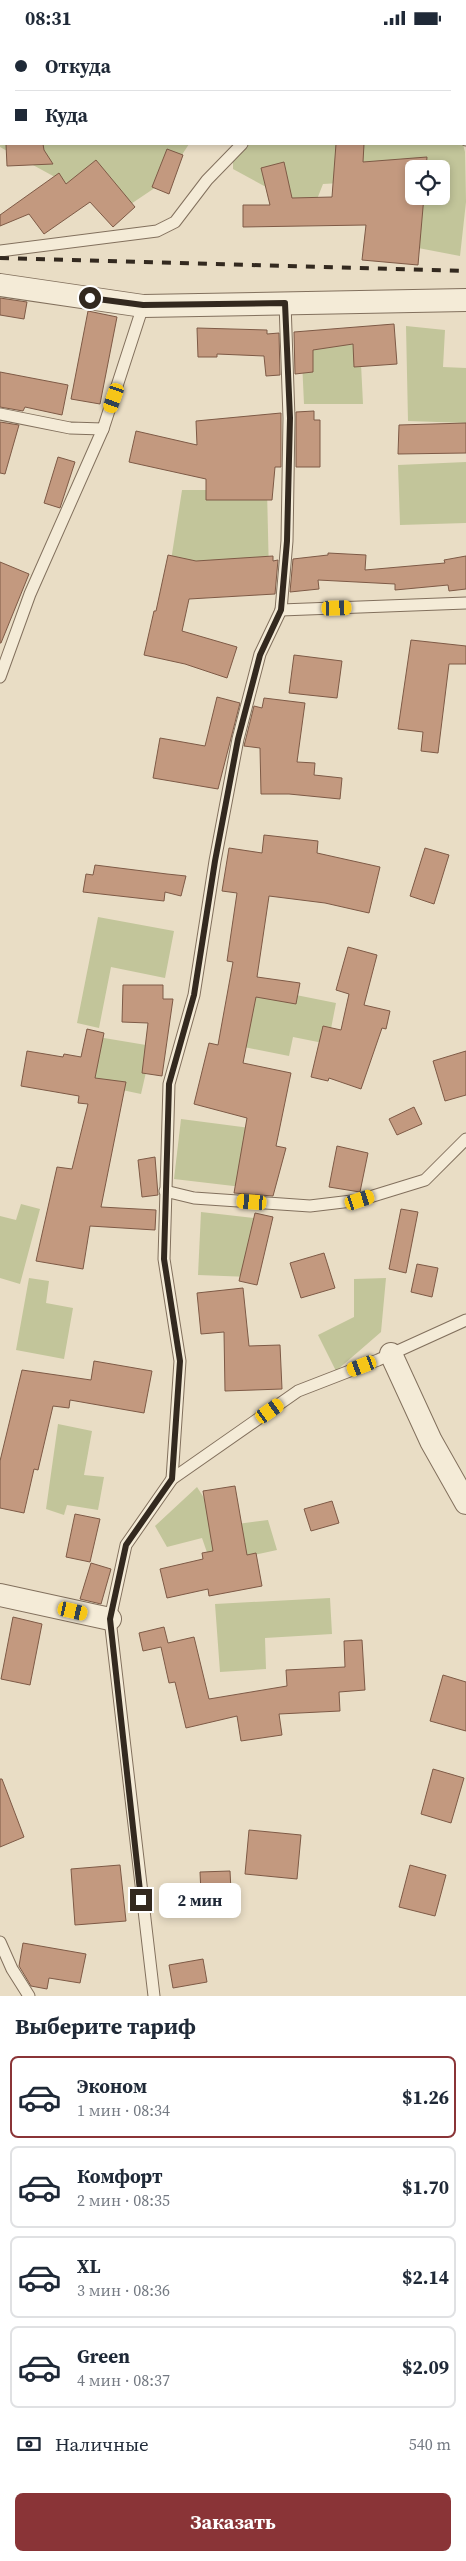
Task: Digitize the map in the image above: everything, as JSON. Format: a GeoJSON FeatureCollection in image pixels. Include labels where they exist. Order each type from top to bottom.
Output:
{"type":"FeatureCollection","features":[{"type":"Feature","properties":{"kind":"street"},"geometry":{"type":"LineString","coordinates":[[0,285],[143,305],[466,300]]}},
{"type":"Feature","properties":{"kind":"street"},"geometry":{"type":"LineString","coordinates":[[391,1354],[431,1441],[466,1503]]}},
{"type":"Feature","properties":{"kind":"street"},"geometry":{"type":"LineString","coordinates":[[0,1595],[110,1619]]}},
{"type":"Feature","properties":{"kind":"lane"},"geometry":{"type":"LineString","coordinates":[[0,251],[157,231],[175,222],[207,180],[241,145]]}},
{"type":"Feature","properties":{"kind":"lane"},"geometry":{"type":"LineString","coordinates":[[172,1479],[180,1361],[164,1259],[169,1084],[194,995],[215,861],[238,739],[260,655],[281,610],[287,541],[290,418],[285,303]]}},
{"type":"Feature","properties":{"kind":"lane"},"geometry":{"type":"LineString","coordinates":[[0,677],[30,594],[103,429],[143,305]]}},
{"type":"Feature","properties":{"kind":"lane"},"geometry":{"type":"LineString","coordinates":[[0,414],[70,428],[103,429]]}},
{"type":"Feature","properties":{"kind":"lane"},"geometry":{"type":"LineString","coordinates":[[281,610],[466,603]]}},
{"type":"Feature","properties":{"kind":"lane"},"geometry":{"type":"LineString","coordinates":[[165,1191],[194,1198],[310,1206],[360,1200],[425,1180],[466,1139]]}},
{"type":"Feature","properties":{"kind":"lane"},"geometry":{"type":"LineString","coordinates":[[154,1996],[110,1619],[126,1545],[172,1479],[298,1391],[391,1354],[466,1321]]}},
{"type":"Feature","properties":{"kind":"lane"},"geometry":{"type":"LineString","coordinates":[[0,1942],[12,1969],[29,1996]]}},
{"type":"Feature","properties":{"kind":"green space"},"geometry":{"type":"Polygon","coordinates":[[[0,145],[188,145],[165,181],[119,212],[0,147],[0,145]]]}},
{"type":"Feature","properties":{"kind":"green space"},"geometry":{"type":"Polygon","coordinates":[[[247,145],[463,145],[466,202],[460,256],[413,247],[376,181],[323,184],[312,212],[233,169],[233,160],[247,145]]]}},
{"type":"Feature","properties":{"kind":"green space"},"geometry":{"type":"Polygon","coordinates":[[[406,326],[445,330],[443,367],[466,368],[466,423],[408,421],[406,326]]]}},
{"type":"Feature","properties":{"kind":"green space"},"geometry":{"type":"Polygon","coordinates":[[[376,334],[361,364],[363,404],[304,404],[301,339],[376,334]]]}},
{"type":"Feature","properties":{"kind":"green space"},"geometry":{"type":"Polygon","coordinates":[[[466,462],[466,523],[400,525],[398,465],[466,462]]]}},
{"type":"Feature","properties":{"kind":"green space"},"geometry":{"type":"Polygon","coordinates":[[[182,490],[267,490],[269,575],[170,567],[182,490]]]}},
{"type":"Feature","properties":{"kind":"green space"},"geometry":{"type":"Polygon","coordinates":[[[98,917],[174,931],[165,978],[111,967],[99,1028],[77,1023],[98,917]]]}},
{"type":"Feature","properties":{"kind":"green space"},"geometry":{"type":"Polygon","coordinates":[[[256,987],[336,1003],[328,1044],[293,1037],[289,1056],[244,1047],[256,987]]]}},
{"type":"Feature","properties":{"kind":"green space"},"geometry":{"type":"Polygon","coordinates":[[[98,1037],[152,1046],[141,1094],[89,1083],[98,1037]]]}},
{"type":"Feature","properties":{"kind":"green space"},"geometry":{"type":"Polygon","coordinates":[[[181,1119],[250,1128],[242,1187],[174,1179],[181,1119]]]}},
{"type":"Feature","properties":{"kind":"green space"},"geometry":{"type":"Polygon","coordinates":[[[21,1204],[40,1209],[20,1284],[0,1278],[0,1216],[16,1220],[21,1204]]]}},
{"type":"Feature","properties":{"kind":"green space"},"geometry":{"type":"Polygon","coordinates":[[[201,1212],[263,1219],[250,1277],[198,1275],[201,1212]]]}},
{"type":"Feature","properties":{"kind":"green space"},"geometry":{"type":"Polygon","coordinates":[[[29,1278],[49,1281],[46,1303],[73,1308],[64,1359],[16,1350],[29,1278]]]}},
{"type":"Feature","properties":{"kind":"green space"},"geometry":{"type":"Polygon","coordinates":[[[386,1278],[381,1332],[336,1371],[318,1335],[354,1317],[354,1279],[386,1278]]]}},
{"type":"Feature","properties":{"kind":"green space"},"geometry":{"type":"Polygon","coordinates":[[[58,1424],[92,1431],[84,1475],[104,1477],[98,1510],[67,1505],[64,1515],[46,1509],[58,1424]]]}},
{"type":"Feature","properties":{"kind":"green space"},"geometry":{"type":"Polygon","coordinates":[[[197,1487],[222,1526],[268,1520],[277,1550],[211,1564],[202,1538],[167,1547],[155,1526],[197,1487]]]}},
{"type":"Feature","properties":{"kind":"green space"},"geometry":{"type":"Polygon","coordinates":[[[330,1598],[332,1634],[265,1638],[266,1669],[220,1672],[215,1604],[330,1598]]]}},
{"type":"Feature","properties":{"kind":"building"},"geometry":{"type":"Polygon","coordinates":[[[6,145],[43,145],[44,150],[53,164],[7,166],[6,145]]]}},
{"type":"Feature","properties":{"kind":"building"},"geometry":{"type":"Polygon","coordinates":[[[336,145],[364,145],[363,162],[427,157],[427,160],[405,160],[405,205],[423,205],[418,265],[362,260],[366,225],[243,227],[243,205],[270,205],[261,168],[284,162],[292,198],[332,197],[336,145]]]}},
{"type":"Feature","properties":{"kind":"building"},"geometry":{"type":"Polygon","coordinates":[[[167,149],[183,155],[169,194],[152,187],[167,149]]]}},
{"type":"Feature","properties":{"kind":"building"},"geometry":{"type":"Polygon","coordinates":[[[96,160],[135,207],[113,227],[90,202],[44,234],[29,214],[0,226],[0,215],[59,173],[66,184],[96,160]]]}},
{"type":"Feature","properties":{"kind":"building"},"geometry":{"type":"Polygon","coordinates":[[[0,298],[27,302],[24,319],[0,315],[0,298]]]}},
{"type":"Feature","properties":{"kind":"building"},"geometry":{"type":"Polygon","coordinates":[[[88,311],[117,317],[100,404],[71,399],[88,311]]]}},
{"type":"Feature","properties":{"kind":"building"},"geometry":{"type":"Polygon","coordinates":[[[394,324],[397,364],[354,367],[353,344],[313,350],[313,372],[295,374],[294,332],[394,324]]]}},
{"type":"Feature","properties":{"kind":"building"},"geometry":{"type":"Polygon","coordinates":[[[197,328],[267,330],[267,334],[279,333],[280,375],[266,376],[264,356],[217,354],[217,357],[198,357],[197,328]]]}},
{"type":"Feature","properties":{"kind":"building"},"geometry":{"type":"Polygon","coordinates":[[[0,372],[68,385],[62,415],[25,407],[23,411],[0,407],[0,372]]]}},
{"type":"Feature","properties":{"kind":"building"},"geometry":{"type":"Polygon","coordinates":[[[314,411],[314,420],[320,420],[320,467],[296,467],[296,412],[314,411]]]}},
{"type":"Feature","properties":{"kind":"building"},"geometry":{"type":"Polygon","coordinates":[[[281,413],[281,467],[275,467],[272,500],[206,500],[206,479],[129,462],[136,431],[197,445],[196,421],[281,413]]]}},
{"type":"Feature","properties":{"kind":"building"},"geometry":{"type":"Polygon","coordinates":[[[0,422],[19,425],[5,474],[0,473],[0,422]]]}},
{"type":"Feature","properties":{"kind":"building"},"geometry":{"type":"Polygon","coordinates":[[[466,423],[466,453],[398,454],[399,425],[466,423]]]}},
{"type":"Feature","properties":{"kind":"building"},"geometry":{"type":"Polygon","coordinates":[[[58,457],[75,462],[60,508],[44,503],[58,457]]]}},
{"type":"Feature","properties":{"kind":"building"},"geometry":{"type":"Polygon","coordinates":[[[328,553],[366,555],[365,570],[445,563],[444,560],[466,556],[466,589],[449,591],[448,585],[395,590],[395,584],[318,580],[319,589],[290,592],[293,559],[328,555],[328,553]]]}},
{"type":"Feature","properties":{"kind":"building"},"geometry":{"type":"Polygon","coordinates":[[[168,555],[196,561],[273,556],[273,561],[278,560],[275,594],[189,599],[182,631],[237,647],[227,678],[185,664],[144,655],[168,555]]]}},
{"type":"Feature","properties":{"kind":"building"},"geometry":{"type":"Polygon","coordinates":[[[0,562],[29,574],[1,643],[0,643],[0,562]]]}},
{"type":"Feature","properties":{"kind":"building"},"geometry":{"type":"Polygon","coordinates":[[[411,640],[466,646],[466,664],[449,664],[438,753],[421,751],[423,732],[398,729],[411,640]]]}},
{"type":"Feature","properties":{"kind":"building"},"geometry":{"type":"Polygon","coordinates":[[[294,655],[342,661],[337,698],[289,693],[294,655]]]}},
{"type":"Feature","properties":{"kind":"building"},"geometry":{"type":"Polygon","coordinates":[[[217,697],[240,703],[218,789],[153,778],[160,738],[205,746],[217,697]]]}},
{"type":"Feature","properties":{"kind":"building"},"geometry":{"type":"Polygon","coordinates":[[[264,698],[305,703],[297,762],[315,763],[314,775],[342,778],[340,799],[289,794],[261,794],[260,748],[244,746],[254,706],[262,708],[264,698]]]}},
{"type":"Feature","properties":{"kind":"building"},"geometry":{"type":"Polygon","coordinates":[[[264,835],[318,841],[317,853],[380,867],[369,913],[325,903],[269,896],[257,977],[300,983],[296,1004],[256,997],[243,1063],[291,1073],[276,1146],[286,1148],[273,1196],[234,1193],[247,1118],[194,1104],[209,1043],[218,1045],[233,962],[227,961],[237,893],[222,891],[229,848],[262,853],[264,835]]]}},
{"type":"Feature","properties":{"kind":"building"},"geometry":{"type":"Polygon","coordinates":[[[425,848],[449,855],[434,904],[410,896],[425,848]]]}},
{"type":"Feature","properties":{"kind":"building"},"geometry":{"type":"Polygon","coordinates":[[[95,865],[186,876],[181,896],[165,892],[164,901],[83,892],[86,874],[93,875],[95,865]]]}},
{"type":"Feature","properties":{"kind":"building"},"geometry":{"type":"Polygon","coordinates":[[[348,947],[377,955],[364,1005],[390,1011],[386,1029],[382,1028],[361,1089],[329,1078],[328,1081],[311,1077],[323,1026],[341,1030],[349,994],[336,990],[348,947]]]}},
{"type":"Feature","properties":{"kind":"building"},"geometry":{"type":"Polygon","coordinates":[[[123,985],[163,985],[163,999],[173,999],[162,1076],[142,1073],[148,1023],[122,1022],[123,985]]]}},
{"type":"Feature","properties":{"kind":"building"},"geometry":{"type":"Polygon","coordinates":[[[87,1029],[104,1033],[95,1078],[126,1082],[101,1207],[156,1210],[155,1230],[90,1226],[83,1269],[36,1261],[57,1167],[72,1169],[88,1104],[78,1103],[79,1096],[21,1086],[27,1051],[63,1057],[64,1054],[81,1057],[87,1029]]]}},
{"type":"Feature","properties":{"kind":"building"},"geometry":{"type":"Polygon","coordinates":[[[466,1051],[466,1095],[445,1101],[433,1061],[466,1051]]]}},
{"type":"Feature","properties":{"kind":"building"},"geometry":{"type":"Polygon","coordinates":[[[414,1107],[422,1124],[397,1135],[389,1119],[414,1107]]]}},
{"type":"Feature","properties":{"kind":"building"},"geometry":{"type":"Polygon","coordinates":[[[337,1146],[368,1153],[360,1192],[329,1187],[337,1146]]]}},
{"type":"Feature","properties":{"kind":"building"},"geometry":{"type":"Polygon","coordinates":[[[155,1157],[158,1195],[142,1197],[138,1160],[155,1157]]]}},
{"type":"Feature","properties":{"kind":"building"},"geometry":{"type":"Polygon","coordinates":[[[401,1209],[418,1212],[406,1273],[389,1269],[401,1209]]]}},
{"type":"Feature","properties":{"kind":"building"},"geometry":{"type":"Polygon","coordinates":[[[255,1213],[273,1217],[257,1285],[239,1281],[255,1213]]]}},
{"type":"Feature","properties":{"kind":"building"},"geometry":{"type":"Polygon","coordinates":[[[324,1253],[335,1288],[301,1298],[290,1263],[324,1253]]]}},
{"type":"Feature","properties":{"kind":"building"},"geometry":{"type":"Polygon","coordinates":[[[417,1264],[438,1268],[432,1297],[411,1292],[417,1264]]]}},
{"type":"Feature","properties":{"kind":"building"},"geometry":{"type":"Polygon","coordinates":[[[243,1288],[249,1346],[280,1345],[282,1389],[225,1391],[224,1332],[201,1334],[197,1293],[243,1288]]]}},
{"type":"Feature","properties":{"kind":"building"},"geometry":{"type":"Polygon","coordinates":[[[94,1361],[152,1371],[144,1413],[70,1400],[69,1408],[53,1406],[38,1470],[34,1469],[24,1513],[0,1508],[0,1461],[22,1370],[91,1380],[94,1361]]]}},
{"type":"Feature","properties":{"kind":"building"},"geometry":{"type":"Polygon","coordinates":[[[235,1486],[247,1555],[256,1553],[262,1586],[209,1596],[208,1589],[167,1598],[160,1569],[203,1559],[202,1553],[213,1551],[203,1491],[235,1486]]]}},
{"type":"Feature","properties":{"kind":"building"},"geometry":{"type":"Polygon","coordinates":[[[332,1501],[339,1523],[311,1531],[304,1509],[332,1501]]]}},
{"type":"Feature","properties":{"kind":"building"},"geometry":{"type":"Polygon","coordinates":[[[75,1514],[100,1519],[90,1562],[66,1557],[75,1514]]]}},
{"type":"Feature","properties":{"kind":"building"},"geometry":{"type":"Polygon","coordinates":[[[91,1563],[111,1569],[101,1604],[80,1599],[91,1563]]]}},
{"type":"Feature","properties":{"kind":"building"},"geometry":{"type":"Polygon","coordinates":[[[13,1617],[42,1624],[30,1685],[1,1679],[13,1617]]]}},
{"type":"Feature","properties":{"kind":"building"},"geometry":{"type":"Polygon","coordinates":[[[164,1627],[168,1643],[194,1637],[209,1699],[287,1686],[286,1670],[345,1667],[344,1641],[362,1640],[365,1690],[339,1692],[340,1711],[279,1714],[282,1735],[241,1741],[237,1716],[186,1728],[175,1682],[169,1683],[161,1647],[143,1651],[139,1633],[164,1627]]]}},
{"type":"Feature","properties":{"kind":"building"},"geometry":{"type":"Polygon","coordinates":[[[443,1675],[466,1682],[466,1731],[430,1721],[443,1675]]]}},
{"type":"Feature","properties":{"kind":"building"},"geometry":{"type":"Polygon","coordinates":[[[433,1769],[464,1778],[451,1823],[421,1814],[433,1769]]]}},
{"type":"Feature","properties":{"kind":"building"},"geometry":{"type":"Polygon","coordinates":[[[0,1779],[2,1779],[24,1837],[0,1847],[0,1779]]]}},
{"type":"Feature","properties":{"kind":"building"},"geometry":{"type":"Polygon","coordinates":[[[249,1830],[301,1835],[297,1879],[245,1874],[249,1830]]]}},
{"type":"Feature","properties":{"kind":"building"},"geometry":{"type":"Polygon","coordinates":[[[120,1865],[126,1921],[75,1925],[71,1869],[120,1865]]]}},
{"type":"Feature","properties":{"kind":"building"},"geometry":{"type":"Polygon","coordinates":[[[410,1865],[446,1875],[435,1916],[399,1907],[410,1865]]]}},
{"type":"Feature","properties":{"kind":"building"},"geometry":{"type":"Polygon","coordinates":[[[230,1871],[231,1891],[201,1893],[200,1872],[230,1871]]]}},
{"type":"Feature","properties":{"kind":"building"},"geometry":{"type":"Polygon","coordinates":[[[23,1943],[86,1954],[80,1983],[49,1978],[47,1989],[31,1986],[19,1966],[23,1943]]]}},
{"type":"Feature","properties":{"kind":"building"},"geometry":{"type":"Polygon","coordinates":[[[203,1959],[207,1982],[173,1988],[169,1965],[203,1959]]]}},
{"type":"Feature","properties":{"kind":"railway"},"geometry":{"type":"LineString","coordinates":[[0,258],[466,271]]}},
{"type":"Feature","properties":{"kind":"route"},"geometry":{"type":"LineString","coordinates":[[90,298],[143,305],[285,303],[290,418],[287,541],[281,610],[260,655],[238,739],[215,861],[194,995],[169,1084],[164,1259],[180,1361],[172,1479],[126,1545],[110,1619],[141,1900]]}}]}
